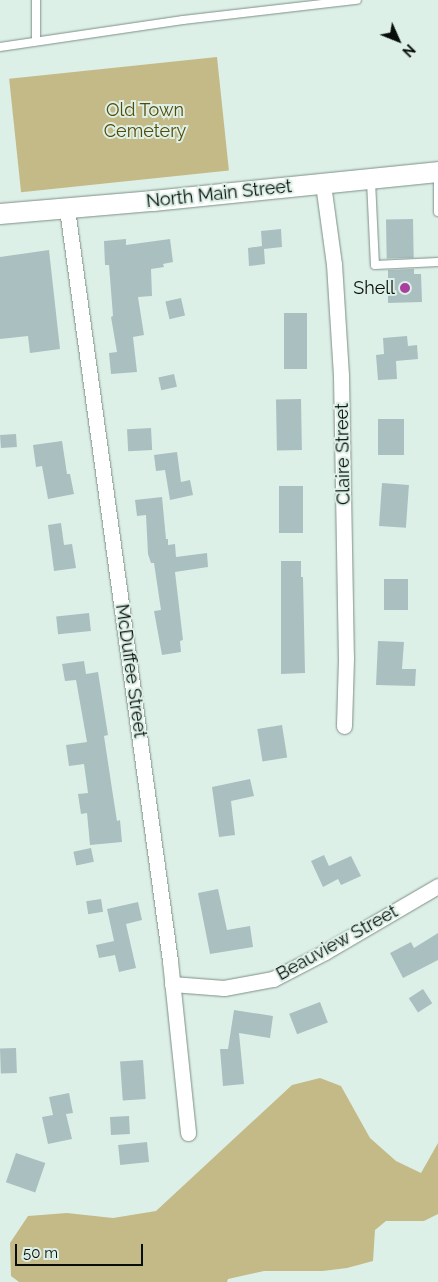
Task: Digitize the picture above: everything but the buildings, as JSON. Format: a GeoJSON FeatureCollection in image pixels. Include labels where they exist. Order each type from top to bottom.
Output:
{"type":"FeatureCollection","features":[{"type":"Feature","properties":{"kind":"main road","name":"North Main Street"},"geometry":{"type":"LineString","coordinates":[[0,214],[438,172]]}},
{"type":"Feature","properties":{"kind":"street","name":"Claire Street"},"geometry":{"type":"LineString","coordinates":[[324,184],[334,264],[341,376],[346,658],[344,726]]}},
{"type":"Feature","properties":{"kind":"street","name":"McDuffee Street"},"geometry":{"type":"LineString","coordinates":[[67,209],[172,984],[188,1133]]}},
{"type":"Feature","properties":{"kind":"street","name":"Beauview Street"},"geometry":{"type":"LineString","coordinates":[[172,984],[224,988],[273,979],[325,952],[438,886]]}},
{"type":"Feature","properties":{"kind":"lane"},"geometry":{"type":"LineString","coordinates":[[36,0],[36,40]]}},
{"type":"Feature","properties":{"kind":"lane"},"geometry":{"type":"LineString","coordinates":[[0,47],[36,40],[192,19],[357,0]]}},
{"type":"Feature","properties":{"kind":"lane"},"geometry":{"type":"LineString","coordinates":[[438,172],[438,212]]}},
{"type":"Feature","properties":{"kind":"lane"},"geometry":{"type":"LineString","coordinates":[[370,179],[375,265],[438,262]]}},
{"type":"Feature","properties":{"kind":"green space","name":"Old Town Cemetery"},"geometry":{"type":"Polygon","coordinates":[[[217,57],[229,170],[21,192],[9,79],[217,57]]]}},
{"type":"Feature","properties":{"kind":"green space"},"geometry":{"type":"Polygon","coordinates":[[[320,1078],[341,1086],[370,1138],[396,1161],[421,1173],[438,1143],[438,1214],[424,1221],[386,1221],[375,1230],[373,1261],[347,1268],[323,1271],[264,1271],[228,1279],[227,1282],[19,1282],[11,1276],[10,1243],[28,1216],[67,1213],[113,1218],[156,1211],[292,1085],[320,1078]]]}},
{"type":"Feature","properties":{"kind":"place","name":"Shell"},"geometry":{"type":"Point","coordinates":[405,288]}}]}
